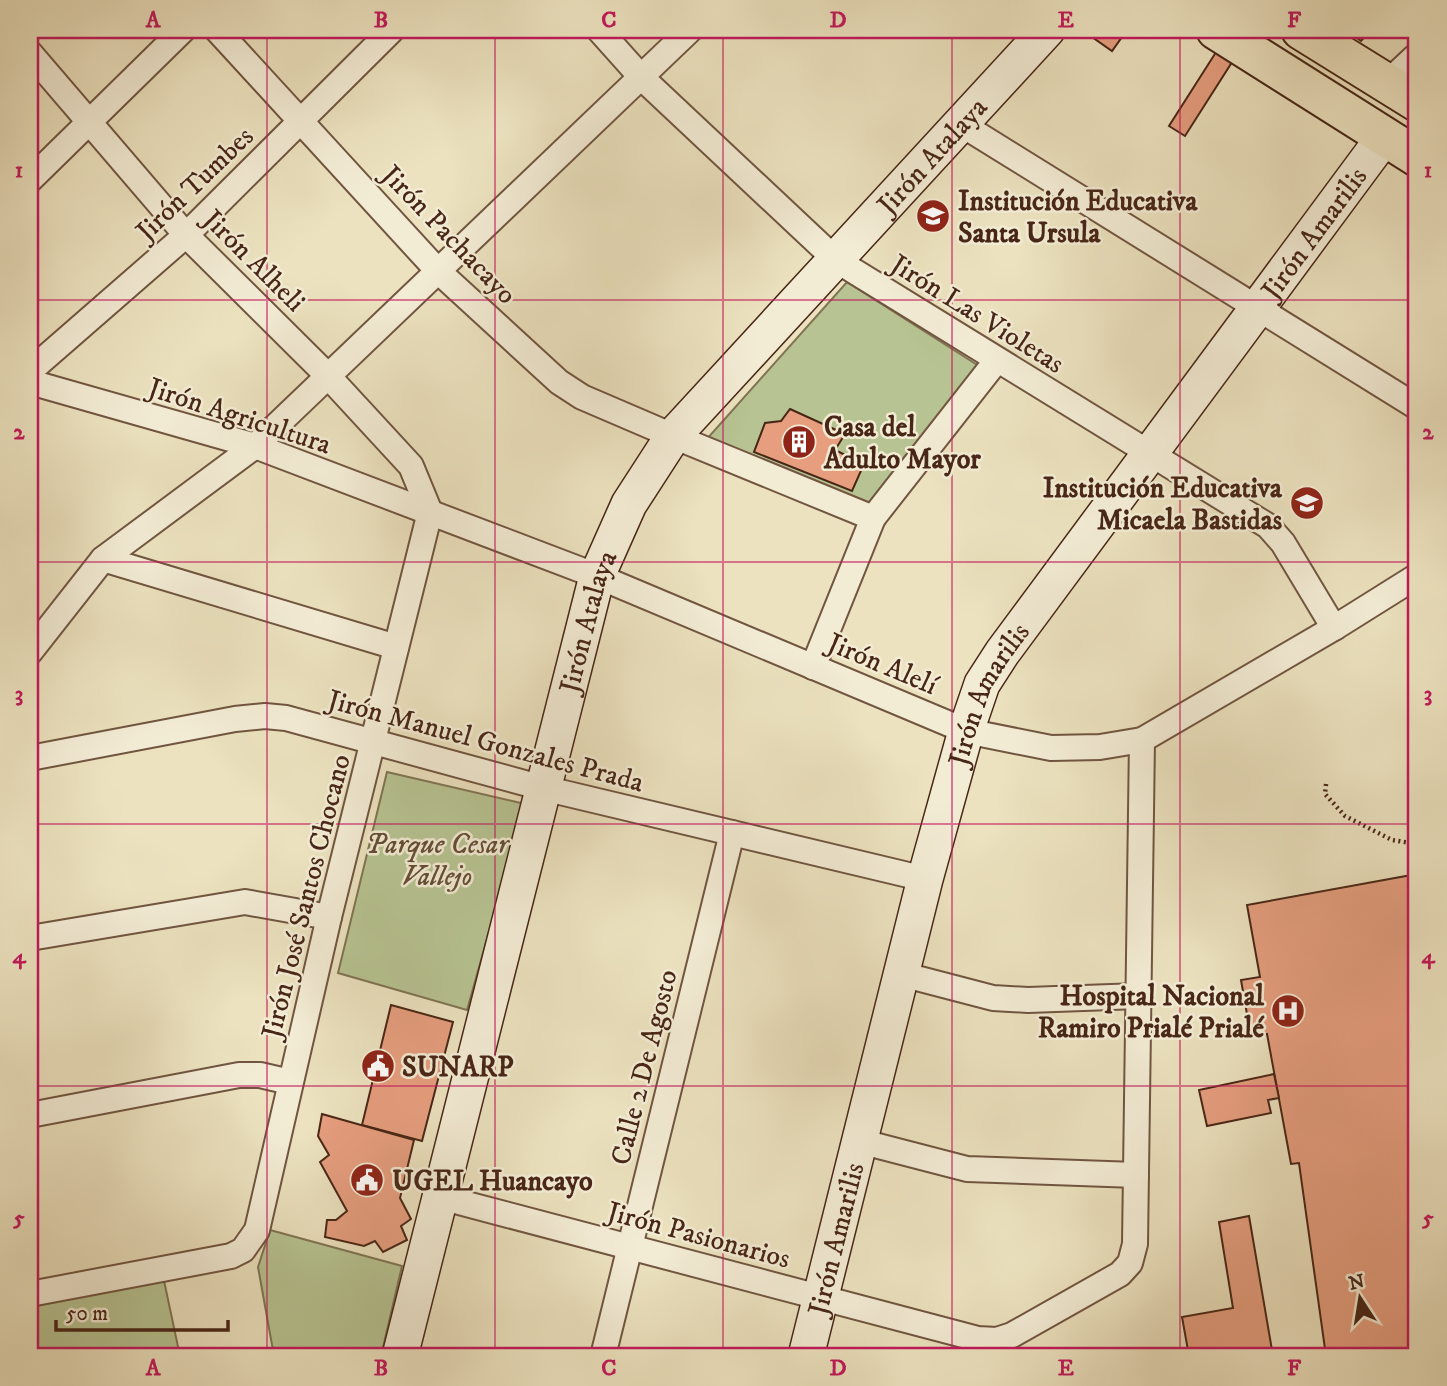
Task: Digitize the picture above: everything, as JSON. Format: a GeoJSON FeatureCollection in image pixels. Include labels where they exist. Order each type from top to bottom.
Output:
{"type":"FeatureCollection","features":[{"type":"Feature","properties":{"kind":"highway"},"geometry":{"type":"LineString","coordinates":[[1216,30],[1417,157]]}},
{"type":"Feature","properties":{"kind":"highway"},"geometry":{"type":"LineString","coordinates":[[1301,30],[1402,93]]}},
{"type":"Feature","properties":{"kind":"street"},"geometry":{"type":"LineString","coordinates":[[30,180],[183,30]]}},
{"type":"Feature","properties":{"kind":"street","name":"Jirón Pachacayo"},"geometry":{"type":"LineString","coordinates":[[217,30],[438,271],[559,382],[582,397],[873,518]]}},
{"type":"Feature","properties":{"kind":"street","name":"Jirón Tumbes"},"geometry":{"type":"LineString","coordinates":[[30,370],[186,235],[392,30]]}},
{"type":"Feature","properties":{"kind":"street","name":"Jirón Las Violetas"},"geometry":{"type":"LineString","coordinates":[[599,30],[641,77],[836,260],[1268,526],[1283,543],[1334,628]]}},
{"type":"Feature","properties":{"kind":"street"},"geometry":{"type":"LineString","coordinates":[[30,652],[103,559],[255,446],[690,30]]}},
{"type":"Feature","properties":{"kind":"street","name":"Jirón Atalaya"},"geometry":{"type":"LineString","coordinates":[[400,1356],[597,576],[629,504],[673,436],[1047,30]]}},
{"type":"Feature","properties":{"kind":"street","name":"Jirón Alheli"},"geometry":{"type":"LineString","coordinates":[[30,53],[186,235],[328,376],[411,466],[430,512]]}},
{"type":"Feature","properties":{"kind":"street"},"geometry":{"type":"LineString","coordinates":[[1402,93],[1417,55]]}},
{"type":"Feature","properties":{"kind":"street"},"geometry":{"type":"LineString","coordinates":[[961,124],[1417,407]]}},
{"type":"Feature","properties":{"kind":"street","name":"Jirón Amarilis"},"geometry":{"type":"LineString","coordinates":[[806,1356],[925,879],[966,731],[982,684],[1002,653],[1385,136]]}},
{"type":"Feature","properties":{"kind":"street"},"geometry":{"type":"LineString","coordinates":[[813,667],[873,518],[997,360]]}},
{"type":"Feature","properties":{"kind":"street","name":"Jirón Agricultura"},"geometry":{"type":"LineString","coordinates":[[30,382],[255,446],[430,512]]}},
{"type":"Feature","properties":{"kind":"street","name":"Jirón Alelí"},"geometry":{"type":"LineString","coordinates":[[430,512],[597,576],[966,731],[1051,748],[1100,747],[1142,740],[1334,628],[1417,576]]}},
{"type":"Feature","properties":{"kind":"street","name":"Jirón José Santos Chocano"},"geometry":{"type":"LineString","coordinates":[[30,1294],[231,1256],[243,1250],[257,1230],[329,917],[430,512]]}},
{"type":"Feature","properties":{"kind":"street"},"geometry":{"type":"LineString","coordinates":[[103,559],[396,647]]}},
{"type":"Feature","properties":{"kind":"street","name":"Jirón Manuel Gonzales Prada"},"geometry":{"type":"LineString","coordinates":[[30,758],[265,716],[286,718],[543,788],[925,879]]}},
{"type":"Feature","properties":{"kind":"street"},"geometry":{"type":"LineString","coordinates":[[859,1141],[967,1169],[1136,1174],[1142,740]]}},
{"type":"Feature","properties":{"kind":"street","name":"Calle 2 De Agosto"},"geometry":{"type":"LineString","coordinates":[[603,1356],[732,833]]}},
{"type":"Feature","properties":{"kind":"street"},"geometry":{"type":"LineString","coordinates":[[30,938],[245,902],[329,917]]}},
{"type":"Feature","properties":{"kind":"street"},"geometry":{"type":"LineString","coordinates":[[901,974],[993,998],[1028,1000],[1139,996]]}},
{"type":"Feature","properties":{"kind":"street"},"geometry":{"type":"LineString","coordinates":[[30,1115],[239,1074],[260,1075],[290,1082]]}},
{"type":"Feature","properties":{"kind":"street","name":"Jirón Pasionarios"},"geometry":{"type":"LineString","coordinates":[[440,1197],[821,1296],[978,1339],[995,1348],[1012,1335],[1120,1274],[1130,1263],[1135,1244],[1136,1174]]}},
{"type":"Feature","properties":{"kind":"path"},"geometry":{"type":"LineString","coordinates":[[1326,784],[1325,794],[1345,816],[1392,840],[1417,844]]}},
{"type":"Feature","properties":{"kind":"green space"},"geometry":{"type":"Polygon","coordinates":[[[847,282],[982,368],[868,504],[705,441],[847,282]]]}},
{"type":"Feature","properties":{"kind":"green space","name":"Parque Cesar Vallejo"},"geometry":{"type":"Polygon","coordinates":[[[387,772],[525,804],[467,1010],[338,973],[387,772]]]}},
{"type":"Feature","properties":{"kind":"green space"},"geometry":{"type":"Polygon","coordinates":[[[270,1230],[402,1266],[381,1356],[274,1356],[258,1267],[270,1230]]]}},
{"type":"Feature","properties":{"kind":"green space"},"geometry":{"type":"Polygon","coordinates":[[[163,1276],[180,1356],[30,1356],[30,1301],[163,1276]]]}},
{"type":"Feature","properties":{"kind":"building"},"geometry":{"type":"Polygon","coordinates":[[[1082,30],[1127,30],[1112,51],[1082,30]]]}},
{"type":"Feature","properties":{"kind":"building"},"geometry":{"type":"Polygon","coordinates":[[[1346,30],[1371,30],[1361,41],[1346,30]]]}},
{"type":"Feature","properties":{"kind":"building"},"geometry":{"type":"Polygon","coordinates":[[[1218,49],[1234,59],[1185,136],[1169,126],[1218,49]]]}},
{"type":"Feature","properties":{"kind":"building","name":"Casa del Adulto Mayor"},"geometry":{"type":"Polygon","coordinates":[[[790,409],[845,434],[835,450],[864,464],[852,491],[754,452],[765,423],[781,421],[790,409]]]}},
{"type":"Feature","properties":{"kind":"building"},"geometry":{"type":"Polygon","coordinates":[[[1417,874],[1417,1033],[1413,1034],[1417,1059],[1417,1356],[1326,1356],[1299,1163],[1291,1164],[1267,1034],[1251,1037],[1241,980],[1260,977],[1247,905],[1417,874]]]}},
{"type":"Feature","properties":{"kind":"building"},"geometry":{"type":"Polygon","coordinates":[[[391,1005],[453,1022],[422,1141],[362,1125],[391,1005]]]}},
{"type":"Feature","properties":{"kind":"building"},"geometry":{"type":"Polygon","coordinates":[[[1274,1074],[1279,1098],[1268,1100],[1271,1113],[1207,1126],[1199,1090],[1274,1074]]]}},
{"type":"Feature","properties":{"kind":"building","name":"UGEL Huancayo"},"geometry":{"type":"Polygon","coordinates":[[[322,1114],[414,1140],[400,1198],[411,1219],[401,1226],[407,1240],[383,1252],[375,1241],[364,1246],[325,1237],[327,1220],[336,1220],[347,1211],[320,1162],[329,1155],[318,1136],[322,1114]]]}},
{"type":"Feature","properties":{"kind":"building"},"geometry":{"type":"Polygon","coordinates":[[[1249,1216],[1273,1356],[1189,1356],[1182,1317],[1233,1308],[1219,1222],[1249,1216]]]}},
{"type":"Feature","properties":{"kind":"place","name":"Institución Educativa Santa Ursula"},"geometry":{"type":"Point","coordinates":[933,216]}},
{"type":"Feature","properties":{"kind":"place","name":"Casa del Adulto Mayor"},"geometry":{"type":"Point","coordinates":[799,442]}},
{"type":"Feature","properties":{"kind":"place","name":"Institución Educativa Micaela Bastidas"},"geometry":{"type":"Point","coordinates":[1307,503]}},
{"type":"Feature","properties":{"kind":"place","name":"Hospital Nacional Ramiro Prialé Prialé"},"geometry":{"type":"Point","coordinates":[1288,1011]}},
{"type":"Feature","properties":{"kind":"place","name":"SUNARP"},"geometry":{"type":"Point","coordinates":[378,1066]}},
{"type":"Feature","properties":{"kind":"place","name":"UGEL Huancayo"},"geometry":{"type":"Point","coordinates":[367,1180]}}]}
